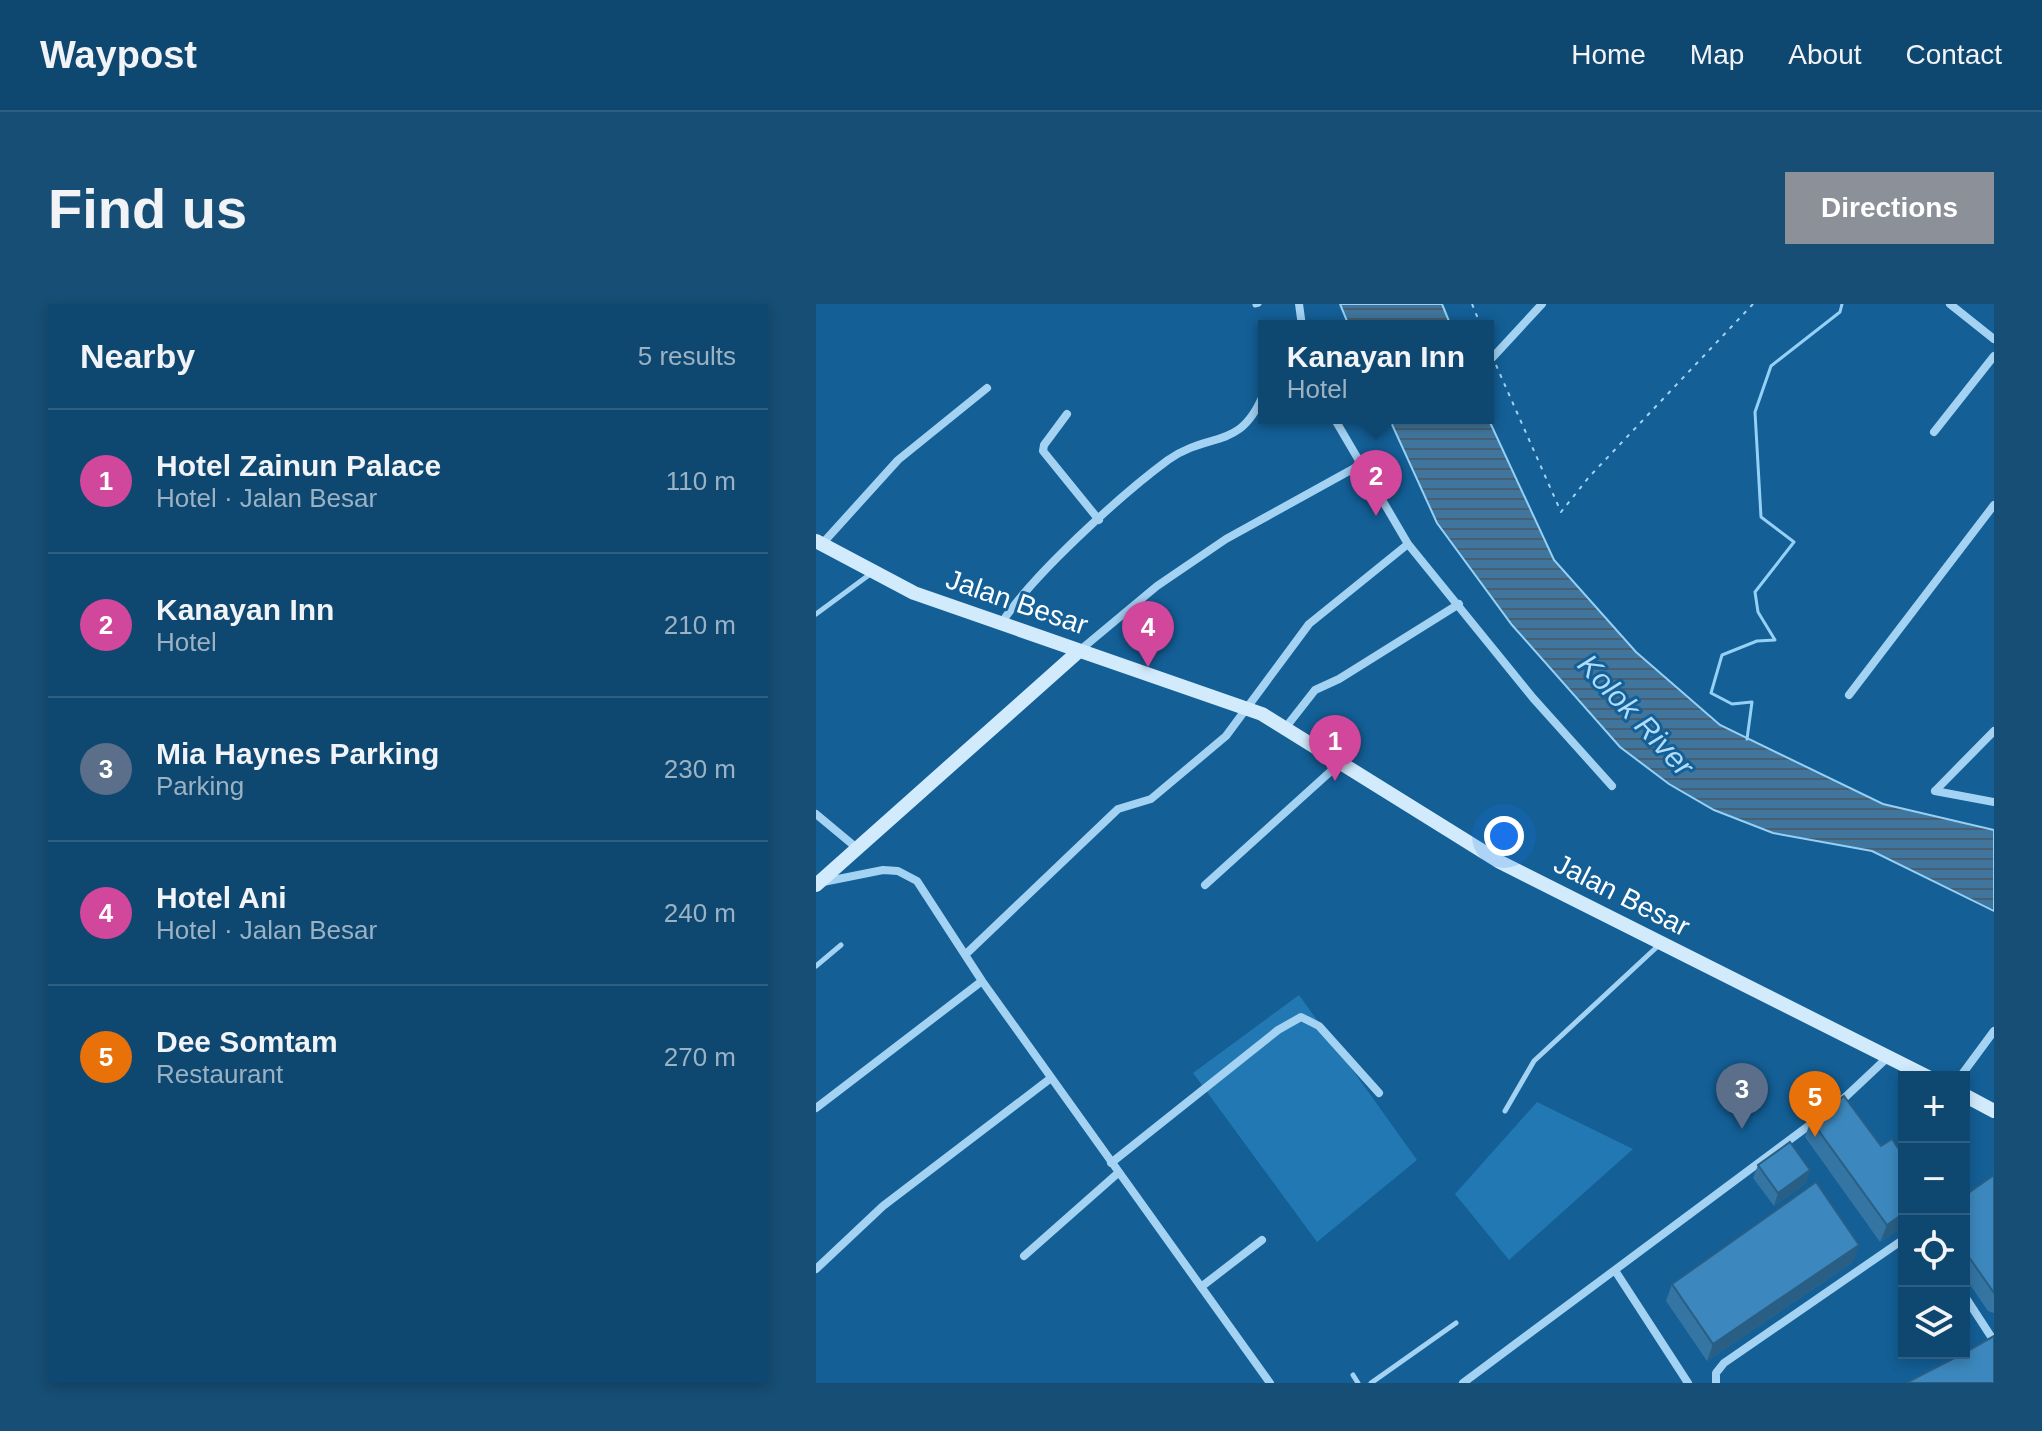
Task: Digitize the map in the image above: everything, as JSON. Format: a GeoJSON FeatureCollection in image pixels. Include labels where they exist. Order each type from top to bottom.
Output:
{"type":"FeatureCollection","features":[{"type":"Feature","properties":{"kind":"main road","name":"Jalan Besar"},"geometry":{"type":"LineString","coordinates":[[819,542],[914,593],[1245,708],[1286,727],[1500,862],[1916,1071]]}},
{"type":"Feature","properties":{"kind":"main road"},"geometry":{"type":"LineString","coordinates":[[817,884],[1079,651]]}},
{"type":"Feature","properties":{"kind":"main road"},"geometry":{"type":"LineString","coordinates":[[1970,1098],[1994,1111]]}},
{"type":"Feature","properties":{"kind":"street"},"geometry":{"type":"LineString","coordinates":[[1494,356],[1542,304]]}},
{"type":"Feature","properties":{"kind":"street"},"geometry":{"type":"LineString","coordinates":[[1950,304],[1994,339]]}},
{"type":"Feature","properties":{"kind":"street"},"geometry":{"type":"LineString","coordinates":[[1934,432],[1994,356]]}},
{"type":"Feature","properties":{"kind":"street"},"geometry":{"type":"LineString","coordinates":[[819,542],[891,466],[987,388]]}},
{"type":"Feature","properties":{"kind":"street"},"geometry":{"type":"LineString","coordinates":[[1001,624],[1048,570],[1168,460],[1243,429],[1258,410]]}},
{"type":"Feature","properties":{"kind":"street"},"geometry":{"type":"LineString","coordinates":[[1067,414],[1044,445],[1043,451],[1099,520]]}},
{"type":"Feature","properties":{"kind":"street"},"geometry":{"type":"LineString","coordinates":[[1337,424],[1408,544],[1533,698],[1612,786]]}},
{"type":"Feature","properties":{"kind":"street"},"geometry":{"type":"LineString","coordinates":[[1079,651],[1157,586],[1226,539],[1360,465]]}},
{"type":"Feature","properties":{"kind":"street"},"geometry":{"type":"LineString","coordinates":[[1849,695],[1994,505]]}},
{"type":"Feature","properties":{"kind":"street"},"geometry":{"type":"LineString","coordinates":[[966,954],[1118,809],[1151,799],[1226,736],[1309,624],[1408,544]]}},
{"type":"Feature","properties":{"kind":"street"},"geometry":{"type":"LineString","coordinates":[[1286,727],[1315,690],[1339,679],[1459,604]]}},
{"type":"Feature","properties":{"kind":"street"},"geometry":{"type":"LineString","coordinates":[[1994,731],[1935,791],[1994,802]]}},
{"type":"Feature","properties":{"kind":"street"},"geometry":{"type":"LineString","coordinates":[[1205,885],[1342,761]]}},
{"type":"Feature","properties":{"kind":"street"},"geometry":{"type":"LineString","coordinates":[[816,814],[858,849]]}},
{"type":"Feature","properties":{"kind":"street"},"geometry":{"type":"LineString","coordinates":[[817,884],[883,870],[908,875],[922,888],[982,981],[1270,1383]]}},
{"type":"Feature","properties":{"kind":"street"},"geometry":{"type":"LineString","coordinates":[[816,1108],[982,981]]}},
{"type":"Feature","properties":{"kind":"street"},"geometry":{"type":"LineString","coordinates":[[1111,1163],[1278,1030],[1301,1017],[1319,1026],[1379,1093]]}},
{"type":"Feature","properties":{"kind":"street"},"geometry":{"type":"LineString","coordinates":[[1964,1071],[1994,1031]]}},
{"type":"Feature","properties":{"kind":"street"},"geometry":{"type":"LineString","coordinates":[[1463,1383],[1616,1272],[1840,1102],[1888,1057]]}},
{"type":"Feature","properties":{"kind":"street"},"geometry":{"type":"LineString","coordinates":[[816,1269],[883,1206],[1051,1078]]}},
{"type":"Feature","properties":{"kind":"street"},"geometry":{"type":"LineString","coordinates":[[1024,1256],[1118,1173]]}},
{"type":"Feature","properties":{"kind":"street"},"geometry":{"type":"LineString","coordinates":[[1201,1287],[1262,1240]]}},
{"type":"Feature","properties":{"kind":"street"},"geometry":{"type":"LineString","coordinates":[[1716,1383],[1716,1373],[1724,1363],[1898,1243]]}},
{"type":"Feature","properties":{"kind":"street"},"geometry":{"type":"LineString","coordinates":[[1616,1272],[1688,1383]]}},
{"type":"Feature","properties":{"kind":"street"},"geometry":{"type":"LineString","coordinates":[[1970,1304],[1993,1338],[1978,1346]]}},
{"type":"Feature","properties":{"kind":"lane"},"geometry":{"type":"LineString","coordinates":[[816,614],[874,572]]}},
{"type":"Feature","properties":{"kind":"lane"},"geometry":{"type":"LineString","coordinates":[[817,963],[841,945]]}},
{"type":"Feature","properties":{"kind":"lane"},"geometry":{"type":"LineString","coordinates":[[1505,1111],[1534,1061],[1660,945]]}},
{"type":"Feature","properties":{"kind":"lane"},"geometry":{"type":"LineString","coordinates":[[1371,1383],[1456,1323]]}},
{"type":"Feature","properties":{"kind":"lane"},"geometry":{"type":"LineString","coordinates":[[1353,1375],[1358,1383]]}},
{"type":"Feature","properties":{"kind":"path"},"geometry":{"type":"LineString","coordinates":[[1494,359],[1561,512],[1589,477],[1753,304]]}},
{"type":"Feature","properties":{"kind":"shaded area"},"geometry":{"type":"Polygon","coordinates":[[[1299,995],[1417,1160],[1317,1242],[1193,1073],[1299,995]]]}},
{"type":"Feature","properties":{"kind":"shaded area"},"geometry":{"type":"Polygon","coordinates":[[[1537,1102],[1633,1149],[1509,1260],[1455,1194],[1537,1102]]]}},
{"type":"Feature","properties":{"kind":"water"},"geometry":{"type":"Polygon","coordinates":[[[1340,304],[1442,304],[1449,320],[1347,320],[1340,304]]]}},
{"type":"Feature","properties":{"kind":"water","name":"Kolok River"},"geometry":{"type":"Polygon","coordinates":[[[1392,424],[1491,424],[1554,560],[1636,652],[1720,725],[1883,804],[1994,830],[1994,911],[1872,851],[1773,833],[1714,810],[1669,784],[1620,747],[1512,625],[1437,523],[1392,424]]]}},
{"type":"Feature","properties":{"kind":"building"},"geometry":{"type":"Polygon","coordinates":[[[1844,1096],[1881,1146],[1892,1139],[1898,1148],[1898,1217],[1887,1225],[1811,1120],[1844,1096]]]}},
{"type":"Feature","properties":{"kind":"building"},"geometry":{"type":"Polygon","coordinates":[[[1790,1142],[1810,1170],[1778,1193],[1758,1165],[1790,1142]]]}},
{"type":"Feature","properties":{"kind":"building"},"geometry":{"type":"Polygon","coordinates":[[[1994,1175],[1994,1293],[1970,1259],[1970,1192],[1994,1175]]]}},
{"type":"Feature","properties":{"kind":"building"},"geometry":{"type":"Polygon","coordinates":[[[1816,1182],[1859,1245],[1713,1344],[1672,1284],[1816,1182]]]}},
{"type":"Feature","properties":{"kind":"building"},"geometry":{"type":"Polygon","coordinates":[[[1994,1336],[1994,1383],[1906,1383],[1952,1359],[1970,1359],[1970,1350],[1994,1336]]]}},
{"type":"Feature","properties":{"kind":"waterway"},"geometry":{"type":"LineString","coordinates":[[1747,739],[1752,702],[1732,704],[1711,693],[1722,655],[1757,641],[1775,640],[1758,612],[1755,592],[1794,542],[1761,517],[1755,412],[1771,366],[1840,312],[1842,304]]}},
{"type":"Feature","properties":{"kind":"place","name":"Kanayan Inn"},"geometry":{"type":"Point","coordinates":[1376,516]}},
{"type":"Feature","properties":{"kind":"place","name":"Hotel Ani"},"geometry":{"type":"Point","coordinates":[1148,667]}},
{"type":"Feature","properties":{"kind":"place","name":"Hotel Zainun Palace"},"geometry":{"type":"Point","coordinates":[1335,781]}},
{"type":"Feature","properties":{"kind":"place","name":"Mia Haynes Parking"},"geometry":{"type":"Point","coordinates":[1742,1129]}},
{"type":"Feature","properties":{"kind":"place","name":"Dee Somtam"},"geometry":{"type":"Point","coordinates":[1815,1137]}}]}
